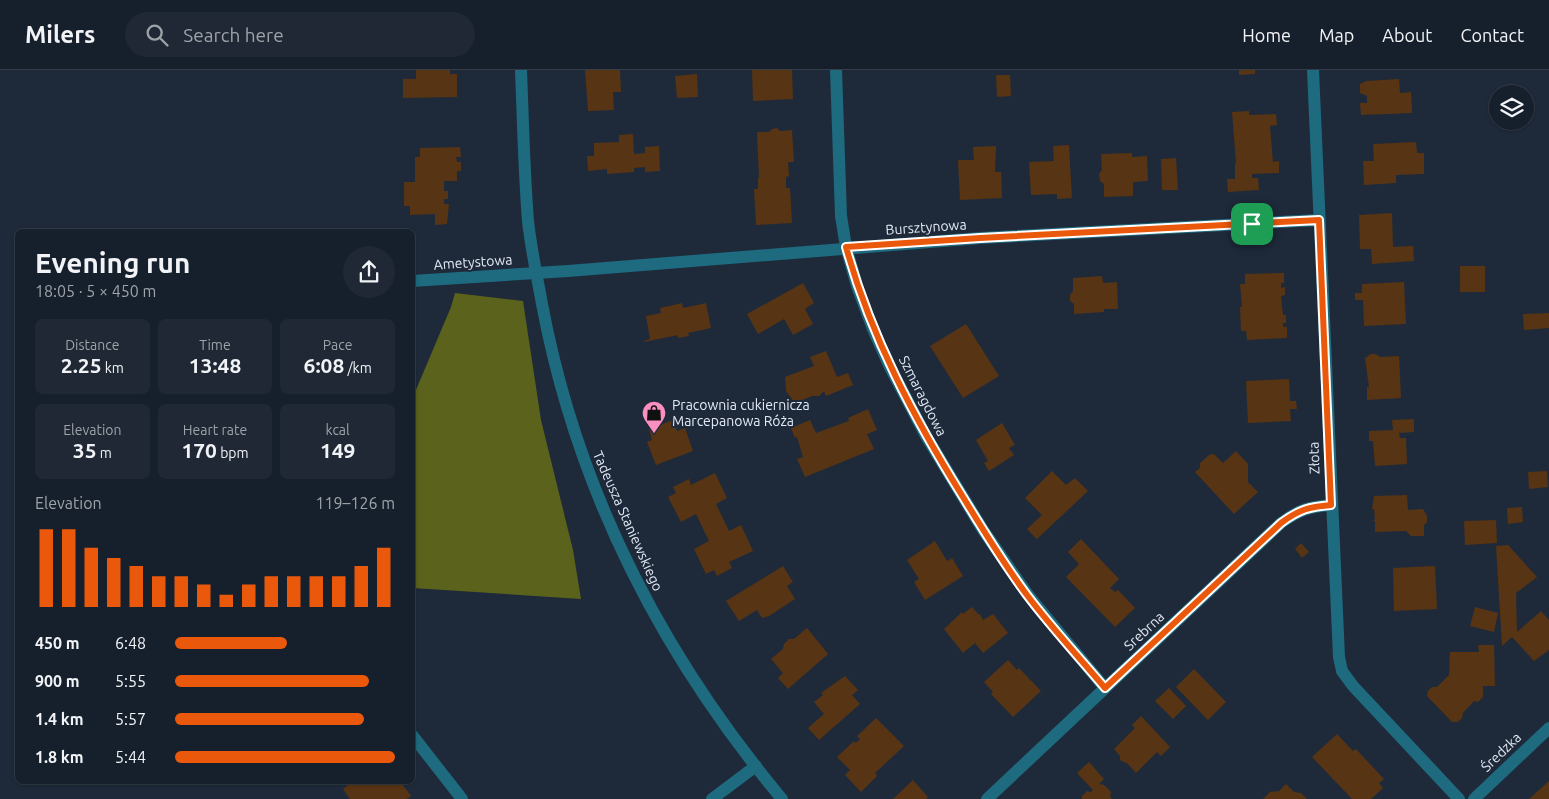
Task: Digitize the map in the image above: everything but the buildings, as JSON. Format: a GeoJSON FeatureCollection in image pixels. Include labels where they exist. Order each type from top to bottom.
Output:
{"type":"FeatureCollection","features":[{"type":"Feature","properties":{"kind":"street","name":"Tadeusza Staniewskiego"},"geometry":{"type":"LineString","coordinates":[[521,70],[528,222],[549,344],[580,449],[602,508],[656,619],[722,724],[782,799]]}},
{"type":"Feature","properties":{"kind":"street","name":"Szmaragdowa"},"geometry":{"type":"LineString","coordinates":[[836,70],[841,216],[846,247],[857,286],[873,329],[890,367],[926,436],[983,530],[1028,595],[1105,688]]}},
{"type":"Feature","properties":{"kind":"street","name":"Złota"},"geometry":{"type":"LineString","coordinates":[[1313,70],[1337,638],[1342,671],[1353,686],[1459,799]]}},
{"type":"Feature","properties":{"kind":"street","name":"Bursztynowa"},"geometry":{"type":"LineString","coordinates":[[536,273],[846,247],[1319,220]]}},
{"type":"Feature","properties":{"kind":"street","name":"Ametystowa"},"geometry":{"type":"LineString","coordinates":[[415,281],[536,273]]}},
{"type":"Feature","properties":{"kind":"street","name":"Srebrna"},"geometry":{"type":"LineString","coordinates":[[987,799],[1281,523],[1296,512],[1310,507],[1331,505]]}},
{"type":"Feature","properties":{"kind":"street","name":"Średzka"},"geometry":{"type":"LineString","coordinates":[[1474,799],[1549,728]]}},
{"type":"Feature","properties":{"kind":"street"},"geometry":{"type":"LineString","coordinates":[[415,739],[462,799]]}},
{"type":"Feature","properties":{"kind":"street"},"geometry":{"type":"LineString","coordinates":[[712,799],[756,766]]}},
{"type":"Feature","properties":{"kind":"green space"},"geometry":{"type":"Polygon","coordinates":[[[455,293],[523,301],[541,420],[573,550],[581,599],[415,588],[415,392],[451,307],[455,293]]]}},
{"type":"Feature","properties":{"kind":"place","name":"Pracownia cukiernicza Marcepanowa Róża"},"geometry":{"type":"Point","coordinates":[654,434]}},
{"type":"Feature","properties":{"kind":"route"},"geometry":{"type":"LineString","coordinates":[[1319,220],[1331,505],[1310,507],[1296,512],[1281,523],[1105,688],[1028,595],[983,530],[926,436],[890,367],[873,329],[857,286],[846,247],[1252,224],[1319,220]]}}]}
